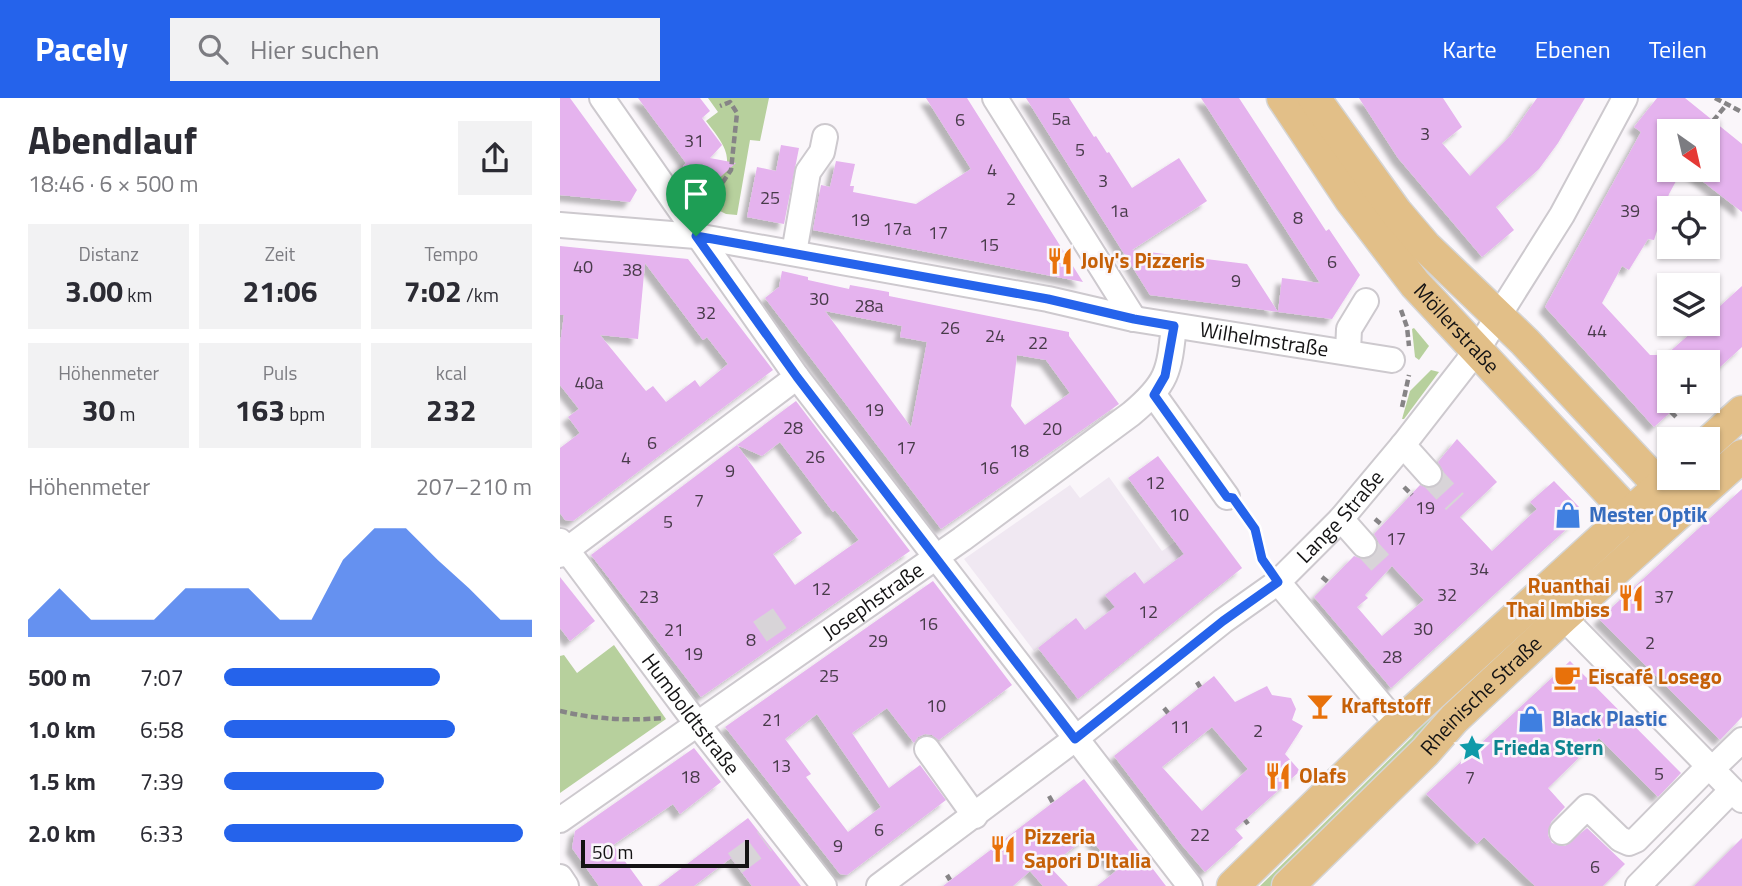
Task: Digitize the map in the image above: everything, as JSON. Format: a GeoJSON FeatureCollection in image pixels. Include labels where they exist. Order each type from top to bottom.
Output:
{"type":"FeatureCollection","features":[{"type":"Feature","properties":{"kind":"main road","name":"Möllerstraße"},"geometry":{"type":"LineString","coordinates":[[1283,98],[1351,200],[1415,284],[1652,538]]}},
{"type":"Feature","properties":{"kind":"main road","name":"Möllerstraße"},"geometry":{"type":"LineString","coordinates":[[1314,98],[1403,221],[1451,273],[1657,474]]}},
{"type":"Feature","properties":{"kind":"main road"},"geometry":{"type":"LineString","coordinates":[[1720,432],[1742,412]]}},
{"type":"Feature","properties":{"kind":"main road","name":"Rheinische Straße"},"geometry":{"type":"LineString","coordinates":[[1288,886],[1425,752],[1454,719],[1742,456]]}},
{"type":"Feature","properties":{"kind":"main road","name":"Rheinische Straße"},"geometry":{"type":"LineString","coordinates":[[1233,886],[1398,725],[1657,489]]}},
{"type":"Feature","properties":{"kind":"main road","name":"Möllerstraße"},"geometry":{"type":"LineString","coordinates":[[1670,490],[1682,510]]}},
{"type":"Feature","properties":{"kind":"street"},"geometry":{"type":"LineString","coordinates":[[602,98],[797,377],[1190,886]]}},
{"type":"Feature","properties":{"kind":"street"},"geometry":{"type":"LineString","coordinates":[[995,98],[1134,319]]}},
{"type":"Feature","properties":{"kind":"street","name":"Lange Straße"},"geometry":{"type":"LineString","coordinates":[[879,886],[975,816],[1223,621],[1278,582],[1341,519],[1403,445],[1476,350],[1562,215],[1625,98]]}},
{"type":"Feature","properties":{"kind":"street"},"geometry":{"type":"LineString","coordinates":[[794,253],[808,172],[822,152],[825,137]]}},
{"type":"Feature","properties":{"kind":"street","name":"Wilhelmstraße"},"geometry":{"type":"LineString","coordinates":[[560,225],[696,236],[1048,299],[1134,319],[1392,360]]}},
{"type":"Feature","properties":{"kind":"street","name":"Wilhelmstraße"},"geometry":{"type":"LineString","coordinates":[[1348,352],[1349,329],[1366,301]]}},
{"type":"Feature","properties":{"kind":"street","name":"Josephstraße"},"geometry":{"type":"LineString","coordinates":[[560,820],[787,649],[936,556],[1121,422],[1154,395],[1165,376],[1174,326]]}},
{"type":"Feature","properties":{"kind":"street"},"geometry":{"type":"LineString","coordinates":[[562,549],[797,377]]}},
{"type":"Feature","properties":{"kind":"street"},"geometry":{"type":"LineString","coordinates":[[1154,395],[1227,497]]}},
{"type":"Feature","properties":{"kind":"street"},"geometry":{"type":"LineString","coordinates":[[1403,445],[1429,474]]}},
{"type":"Feature","properties":{"kind":"street"},"geometry":{"type":"LineString","coordinates":[[1341,519],[1364,545]]}},
{"type":"Feature","properties":{"kind":"street","name":"Humboldtstraße"},"geometry":{"type":"LineString","coordinates":[[562,549],[693,718],[772,836],[824,886]]}},
{"type":"Feature","properties":{"kind":"street"},"geometry":{"type":"LineString","coordinates":[[1278,582],[1398,725]]}},
{"type":"Feature","properties":{"kind":"street"},"geometry":{"type":"LineString","coordinates":[[1563,617],[1737,795],[1638,886]]}},
{"type":"Feature","properties":{"kind":"street"},"geometry":{"type":"LineString","coordinates":[[1562,832],[1587,807],[1620,839],[1629,843],[1636,840],[1742,740]]}},
{"type":"Feature","properties":{"kind":"street"},"geometry":{"type":"LineString","coordinates":[[927,749],[975,816]]}},
{"type":"Feature","properties":{"kind":"street"},"geometry":{"type":"LineString","coordinates":[[560,877],[566,886]]}},
{"type":"Feature","properties":{"kind":"path"},"geometry":{"type":"LineString","coordinates":[[1716,98],[1742,112]]}},
{"type":"Feature","properties":{"kind":"path"},"geometry":{"type":"LineString","coordinates":[[682,215],[719,188],[731,170],[737,113],[730,102],[720,106]]}},
{"type":"Feature","properties":{"kind":"path"},"geometry":{"type":"LineString","coordinates":[[1715,119],[1727,104]]}},
{"type":"Feature","properties":{"kind":"path"},"geometry":{"type":"LineString","coordinates":[[1672,413],[1677,418]]}},
{"type":"Feature","properties":{"kind":"path"},"geometry":{"type":"LineString","coordinates":[[1404,487],[1412,495]]}},
{"type":"Feature","properties":{"kind":"path"},"geometry":{"type":"LineString","coordinates":[[1227,497],[1233,498],[1255,529],[1262,559],[1278,582]]}},
{"type":"Feature","properties":{"kind":"path"},"geometry":{"type":"LineString","coordinates":[[1375,519],[1382,526]]}},
{"type":"Feature","properties":{"kind":"path"},"geometry":{"type":"LineString","coordinates":[[1322,577],[1328,582]]}},
{"type":"Feature","properties":{"kind":"path"},"geometry":{"type":"LineString","coordinates":[[1164,708],[1168,713]]}},
{"type":"Feature","properties":{"kind":"path"},"geometry":{"type":"LineString","coordinates":[[560,711],[587,717],[636,720],[681,716],[693,718]]}},
{"type":"Feature","properties":{"kind":"path"},"geometry":{"type":"LineString","coordinates":[[1049,796],[1053,803]]}},
{"type":"Feature","properties":{"kind":"path"},"geometry":{"type":"LineString","coordinates":[[994,839],[998,844]]}},
{"type":"Feature","properties":{"kind":"shaded area"},"geometry":{"type":"Polygon","coordinates":[[[1109,477],[1162,551],[1175,542],[1206,535],[1214,530],[1242,568],[1173,623],[1168,617],[1161,622],[1166,629],[1078,699],[1038,648],[1034,651],[964,559],[1070,485],[1080,498],[1109,477]]]}},
{"type":"Feature","properties":{"kind":"green space"},"geometry":{"type":"Polygon","coordinates":[[[708,98],[769,98],[760,141],[750,140],[737,215],[726,214],[712,207],[715,204],[702,185],[717,179],[727,164],[725,149],[706,121],[718,112],[708,98]]]}},
{"type":"Feature","properties":{"kind":"green space"},"geometry":{"type":"Polygon","coordinates":[[[1414,328],[1429,346],[1419,360],[1415,357],[1414,328]]]}},
{"type":"Feature","properties":{"kind":"green space"},"geometry":{"type":"Polygon","coordinates":[[[1431,370],[1439,372],[1402,419],[1410,391],[1431,370]]]}},
{"type":"Feature","properties":{"kind":"green space"},"geometry":{"type":"Polygon","coordinates":[[[1589,563],[1594,569],[1450,701],[1413,749],[1271,886],[1260,886],[1412,737],[1440,701],[1589,563]]]}},
{"type":"Feature","properties":{"kind":"green space"},"geometry":{"type":"Polygon","coordinates":[[[614,645],[666,719],[560,793],[560,656],[564,655],[577,673],[614,645]]]}},
{"type":"Feature","properties":{"kind":"building"},"geometry":{"type":"Polygon","coordinates":[[[560,98],[570,98],[637,190],[630,202],[560,195],[560,98]]]}},
{"type":"Feature","properties":{"kind":"building"},"geometry":{"type":"Polygon","coordinates":[[[638,98],[700,98],[710,111],[702,118],[722,145],[710,158],[736,163],[718,179],[709,182],[692,177],[683,166],[686,163],[638,98]]]}},
{"type":"Feature","properties":{"kind":"building"},"geometry":{"type":"Polygon","coordinates":[[[926,98],[967,98],[1083,282],[813,230],[821,185],[830,187],[836,161],[855,164],[850,186],[854,186],[853,192],[916,204],[971,169],[926,98]]]}},
{"type":"Feature","properties":{"kind":"building"},"geometry":{"type":"Polygon","coordinates":[[[1026,98],[1069,98],[1132,188],[1179,158],[1207,201],[1132,250],[1247,264],[1278,312],[1150,295],[1026,98]]]}},
{"type":"Feature","properties":{"kind":"building"},"geometry":{"type":"Polygon","coordinates":[[[1201,98],[1239,98],[1326,231],[1329,229],[1360,275],[1332,319],[1278,312],[1282,278],[1320,283],[1201,98]]]}},
{"type":"Feature","properties":{"kind":"building"},"geometry":{"type":"Polygon","coordinates":[[[1359,98],[1443,98],[1462,127],[1442,143],[1470,176],[1511,135],[1537,98],[1585,98],[1539,169],[1496,207],[1514,230],[1482,257],[1398,158],[1359,98]]]}},
{"type":"Feature","properties":{"kind":"building"},"geometry":{"type":"Polygon","coordinates":[[[1657,98],[1685,98],[1711,119],[1657,119],[1657,182],[1676,182],[1668,196],[1657,196],[1657,231],[1654,240],[1648,239],[1629,270],[1622,266],[1602,303],[1650,355],[1657,355],[1657,413],[1670,413],[1654,427],[1545,307],[1641,132],[1634,127],[1657,98]]]}},
{"type":"Feature","properties":{"kind":"building"},"geometry":{"type":"Polygon","coordinates":[[[1720,126],[1742,144],[1742,212],[1703,182],[1720,182],[1720,126]]]}},
{"type":"Feature","properties":{"kind":"building"},"geometry":{"type":"Polygon","coordinates":[[[781,145],[799,148],[784,224],[747,217],[757,167],[776,171],[781,145]]]}},
{"type":"Feature","properties":{"kind":"building"},"geometry":{"type":"Polygon","coordinates":[[[560,246],[688,259],[773,370],[573,521],[565,520],[560,513],[560,448],[580,433],[568,417],[579,409],[560,385],[560,344],[564,315],[560,315],[560,246]],[[645,263],[638,339],[600,335],[646,391],[653,386],[666,402],[695,380],[700,387],[728,364],[707,337],[703,340],[645,263]]]}},
{"type":"Feature","properties":{"kind":"building"},"geometry":{"type":"Polygon","coordinates":[[[782,271],[849,289],[850,285],[889,292],[889,296],[1069,332],[1069,336],[1119,404],[941,529],[765,298],[779,287],[782,271]],[[825,311],[911,427],[927,342],[900,337],[902,326],[825,311]],[[1017,355],[1011,406],[1025,425],[1070,393],[1046,360],[1017,355]]]}},
{"type":"Feature","properties":{"kind":"building"},"geometry":{"type":"Polygon","coordinates":[[[1742,286],[1742,347],[1720,367],[1720,350],[1672,350],[1687,336],[1720,336],[1720,306],[1742,286]]]}},
{"type":"Feature","properties":{"kind":"building"},"geometry":{"type":"Polygon","coordinates":[[[796,401],[910,551],[701,697],[591,555],[737,445],[796,401]],[[780,442],[762,456],[737,445],[802,533],[773,554],[795,585],[859,540],[835,510],[833,512],[780,442]]]}},
{"type":"Feature","properties":{"kind":"building"},"geometry":{"type":"Polygon","coordinates":[[[1457,439],[1497,482],[1460,517],[1492,551],[1537,509],[1530,502],[1554,481],[1581,509],[1580,517],[1391,688],[1314,597],[1354,556],[1366,560],[1374,556],[1379,543],[1374,534],[1420,485],[1431,489],[1439,485],[1444,472],[1438,462],[1457,439]],[[1392,566],[1365,595],[1368,598],[1357,607],[1382,636],[1424,600],[1392,566]]]}},
{"type":"Feature","properties":{"kind":"building"},"geometry":{"type":"Polygon","coordinates":[[[1158,456],[1242,568],[1078,699],[1038,648],[1076,618],[1085,630],[1115,607],[1105,595],[1135,572],[1144,584],[1184,554],[1128,478],[1158,456]]]}},
{"type":"Feature","properties":{"kind":"building"},"geometry":{"type":"Polygon","coordinates":[[[1742,489],[1742,717],[1720,740],[1599,619],[1742,489]]]}},
{"type":"Feature","properties":{"kind":"building"},"geometry":{"type":"Polygon","coordinates":[[[560,577],[595,621],[570,641],[560,628],[560,577]]]}},
{"type":"Feature","properties":{"kind":"building"},"geometry":{"type":"Polygon","coordinates":[[[933,581],[1012,685],[939,740],[925,734],[918,737],[914,743],[887,708],[852,733],[889,788],[920,765],[946,800],[847,875],[840,874],[725,727],[933,581]],[[817,714],[785,739],[811,774],[806,777],[848,832],[881,807],[817,714]]]}},
{"type":"Feature","properties":{"kind":"building"},"geometry":{"type":"Polygon","coordinates":[[[1570,661],[1681,773],[1658,797],[1599,738],[1548,788],[1565,807],[1551,822],[1548,835],[1552,843],[1565,846],[1587,828],[1625,864],[1603,886],[1535,886],[1484,837],[1477,844],[1426,794],[1570,661]]]}},
{"type":"Feature","properties":{"kind":"building"},"geometry":{"type":"Polygon","coordinates":[[[1214,676],[1235,702],[1267,686],[1272,695],[1291,698],[1296,709],[1292,720],[1303,726],[1285,754],[1300,771],[1235,829],[1243,838],[1205,872],[1114,756],[1214,676]],[[1212,727],[1162,767],[1202,811],[1248,769],[1212,727]]]}},
{"type":"Feature","properties":{"kind":"building"},"geometry":{"type":"Polygon","coordinates":[[[694,748],[721,782],[680,814],[673,804],[613,845],[643,886],[599,886],[572,848],[575,831],[694,748]]]}},
{"type":"Feature","properties":{"kind":"building"},"geometry":{"type":"Polygon","coordinates":[[[1084,779],[1166,886],[1097,886],[1116,871],[1089,836],[1049,866],[1068,886],[1043,886],[1030,871],[1013,886],[943,886],[1084,779]]]}},
{"type":"Feature","properties":{"kind":"building"},"geometry":{"type":"Polygon","coordinates":[[[748,818],[801,886],[752,886],[731,858],[694,886],[658,886],[748,818]]]}},
{"type":"Feature","properties":{"kind":"building"},"geometry":{"type":"Polygon","coordinates":[[[1742,838],[1742,886],[1694,886],[1742,838]]]}},
{"type":"Feature","properties":{"kind":"tunnel"},"geometry":{"type":"LineString","coordinates":[[1429,474],[1455,502]]}},
{"type":"Feature","properties":{"kind":"tunnel"},"geometry":{"type":"LineString","coordinates":[[1364,545],[1388,571]]}},
{"type":"Feature","properties":{"kind":"tunnel"},"geometry":{"type":"LineString","coordinates":[[763,615],[781,641]]}},
{"type":"Feature","properties":{"kind":"tunnel"},"geometry":{"type":"LineString","coordinates":[[735,863],[765,841]]}},
{"type":"Feature","properties":{"kind":"place","name":"Joly's Pizzeris"},"geometry":{"type":"Point","coordinates":[1060,261]}},
{"type":"Feature","properties":{"kind":"place","name":"Mester Optik"},"geometry":{"type":"Point","coordinates":[1568,515]}},
{"type":"Feature","properties":{"kind":"place","name":"Ruanthai Thai Imbiss"},"geometry":{"type":"Point","coordinates":[1631,598]}},
{"type":"Feature","properties":{"kind":"place","name":"Eiscafé Losego"},"geometry":{"type":"Point","coordinates":[1567,677]}},
{"type":"Feature","properties":{"kind":"place","name":"Kraftstoff"},"geometry":{"type":"Point","coordinates":[1320,706]}},
{"type":"Feature","properties":{"kind":"place","name":"Black Plastic"},"geometry":{"type":"Point","coordinates":[1531,719]}},
{"type":"Feature","properties":{"kind":"place","name":"Frieda Stern"},"geometry":{"type":"Point","coordinates":[1472,748]}},
{"type":"Feature","properties":{"kind":"place","name":"Olafs"},"geometry":{"type":"Point","coordinates":[1278,776]}},
{"type":"Feature","properties":{"kind":"place","name":"Pizzeria Sapori D'Italia"},"geometry":{"type":"Point","coordinates":[1003,849]}},
{"type":"Feature","properties":{"kind":"route"},"geometry":{"type":"LineString","coordinates":[[696,236],[1048,299],[1174,326],[1165,376],[1154,395],[1227,497],[1233,498],[1255,529],[1262,559],[1278,582],[1223,621],[1075,739],[797,377],[696,236]]}}]}
